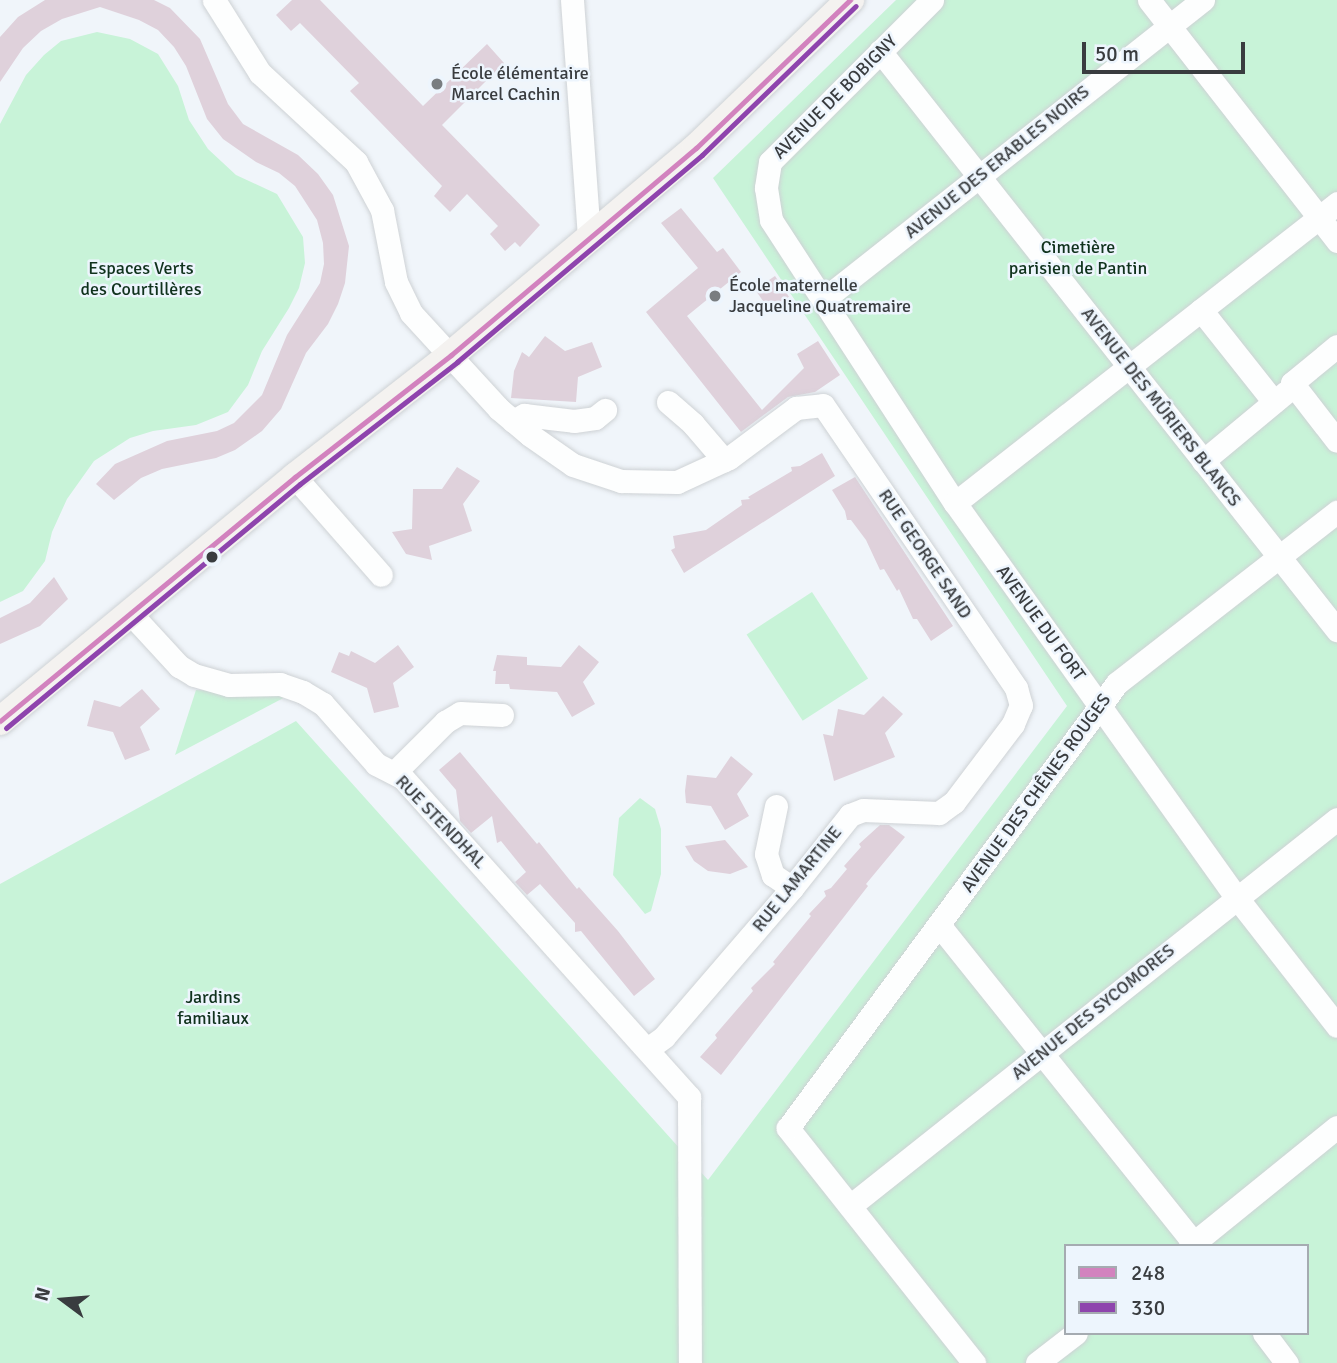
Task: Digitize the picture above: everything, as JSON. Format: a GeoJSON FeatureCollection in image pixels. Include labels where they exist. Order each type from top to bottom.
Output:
{"type":"FeatureCollection","features":[{"type":"Feature","properties":{"kind":"main road"},"geometry":{"type":"LineString","coordinates":[[0,721],[295,477],[451,355],[721,126],[838,4]]}},
{"type":"Feature","properties":{"kind":"street"},"geometry":{"type":"LineString","coordinates":[[214,0],[260,72],[356,162],[382,210],[396,282],[411,313],[513,421],[573,465],[621,481],[677,482],[723,460],[693,424],[668,402]]}},
{"type":"Feature","properties":{"kind":"street"},"geometry":{"type":"LineString","coordinates":[[572,0],[589,236]]}},
{"type":"Feature","properties":{"kind":"street","name":"AVENUE DE BOBIGNY"},"geometry":{"type":"LineString","coordinates":[[767,206],[766,174],[771,162],[932,0]]}},
{"type":"Feature","properties":{"kind":"street"},"geometry":{"type":"LineString","coordinates":[[1149,0],[1337,241]]}},
{"type":"Feature","properties":{"kind":"street","name":"AVENUE DES ERABLES NOIRS"},"geometry":{"type":"LineString","coordinates":[[824,299],[1203,0]]}},
{"type":"Feature","properties":{"kind":"street","name":"AVENUE DES MÛRIERS BLANCS"},"geometry":{"type":"LineString","coordinates":[[880,51],[1337,630]]}},
{"type":"Feature","properties":{"kind":"street"},"geometry":{"type":"LineString","coordinates":[[955,503],[1337,203]]}},
{"type":"Feature","properties":{"kind":"street","name":"AVENUE DU FORT"},"geometry":{"type":"LineString","coordinates":[[767,206],[771,220],[955,503],[1237,898],[1337,1026]]}},
{"type":"Feature","properties":{"kind":"street"},"geometry":{"type":"LineString","coordinates":[[1201,310],[1274,402]]}},
{"type":"Feature","properties":{"kind":"street"},"geometry":{"type":"LineString","coordinates":[[1337,346],[1292,383],[1337,441]]}},
{"type":"Feature","properties":{"kind":"street"},"geometry":{"type":"LineString","coordinates":[[1203,461],[1294,386]]}},
{"type":"Feature","properties":{"kind":"street","name":"RUE GEORGE SAND"},"geometry":{"type":"LineString","coordinates":[[723,460],[796,408],[823,405],[1016,688],[1021,705]]}},
{"type":"Feature","properties":{"kind":"street"},"geometry":{"type":"LineString","coordinates":[[513,421],[524,415],[574,421],[594,418],[605,410]]}},
{"type":"Feature","properties":{"kind":"street"},"geometry":{"type":"LineString","coordinates":[[295,477],[381,575]]}},
{"type":"Feature","properties":{"kind":"street","name":"AVENUE DES CHÊNES ROUGES"},"geometry":{"type":"LineString","coordinates":[[850,1206],[788,1128],[1117,683],[1337,512]]}},
{"type":"Feature","properties":{"kind":"street","name":"RUE STENDHAL"},"geometry":{"type":"LineString","coordinates":[[131,614],[179,666],[194,675],[229,685],[280,684],[313,696],[376,764],[395,772],[649,1048],[689,1097],[690,1363]]}},
{"type":"Feature","properties":{"kind":"street","name":"RUE LAMARTINE"},"geometry":{"type":"LineString","coordinates":[[649,1048],[664,1037],[792,888],[850,814],[863,810],[940,813],[954,802],[1013,724],[1021,705]]}},
{"type":"Feature","properties":{"kind":"street"},"geometry":{"type":"LineString","coordinates":[[395,772],[445,722],[460,713],[502,715]]}},
{"type":"Feature","properties":{"kind":"street"},"geometry":{"type":"LineString","coordinates":[[776,806],[766,854],[773,875],[792,888]]}},
{"type":"Feature","properties":{"kind":"street","name":"AVENUE DES SYCOMORES"},"geometry":{"type":"LineString","coordinates":[[850,1206],[1337,819]]}},
{"type":"Feature","properties":{"kind":"street"},"geometry":{"type":"LineString","coordinates":[[939,925],[1192,1244]]}},
{"type":"Feature","properties":{"kind":"street"},"geometry":{"type":"LineString","coordinates":[[1194,1244],[1337,1127]]}},
{"type":"Feature","properties":{"kind":"street"},"geometry":{"type":"LineString","coordinates":[[850,1206],[974,1363]]}},
{"type":"Feature","properties":{"kind":"street"},"geometry":{"type":"LineString","coordinates":[[1037,1363],[1073,1335]]}},
{"type":"Feature","properties":{"kind":"street"},"geometry":{"type":"LineString","coordinates":[[1266,1335],[1287,1363]]}},
{"type":"Feature","properties":{"kind":"green space","name":"Cimetière parisien de Pantin"},"geometry":{"type":"Polygon","coordinates":[[[896,0],[1337,0],[1337,1363],[0,1363],[0,884],[296,721],[708,1180],[1067,706],[713,178],[896,0]]]}},
{"type":"Feature","properties":{"kind":"green space","name":"Espaces Verts des Courtillères"},"geometry":{"type":"Polygon","coordinates":[[[97,32],[130,39],[158,54],[178,86],[189,120],[208,149],[236,175],[277,194],[303,237],[305,263],[299,288],[289,308],[262,351],[248,385],[228,412],[196,425],[153,431],[130,438],[94,461],[67,499],[52,532],[45,561],[23,591],[0,602],[0,124],[26,75],[44,55],[61,41],[97,32]]]}},
{"type":"Feature","properties":{"kind":"green space"},"geometry":{"type":"Polygon","coordinates":[[[812,592],[868,678],[803,721],[747,634],[812,592]]]}},
{"type":"Feature","properties":{"kind":"green space"},"geometry":{"type":"Polygon","coordinates":[[[196,690],[291,694],[175,755],[196,690]]]}},
{"type":"Feature","properties":{"kind":"green space"},"geometry":{"type":"Polygon","coordinates":[[[640,798],[655,809],[661,829],[661,874],[651,911],[645,914],[613,875],[619,818],[640,798]]]}},
{"type":"Feature","properties":{"kind":"building"},"geometry":{"type":"Polygon","coordinates":[[[45,0],[154,0],[170,8],[200,39],[228,104],[243,124],[298,155],[318,174],[333,195],[349,246],[345,283],[338,304],[328,324],[306,353],[281,409],[262,431],[235,450],[216,458],[162,469],[141,478],[114,500],[96,484],[115,464],[167,441],[217,431],[234,423],[262,395],[287,335],[320,283],[324,264],[323,243],[317,220],[295,186],[279,173],[256,162],[223,139],[207,119],[186,66],[174,47],[158,30],[139,20],[100,7],[62,19],[41,31],[23,48],[0,82],[0,37],[18,17],[45,0]]]}},
{"type":"Feature","properties":{"kind":"building"},"geometry":{"type":"Polygon","coordinates":[[[292,0],[320,0],[423,106],[487,44],[504,63],[442,125],[540,225],[520,247],[515,242],[505,251],[490,234],[498,226],[467,194],[450,212],[434,196],[442,186],[350,91],[359,83],[300,23],[291,31],[276,15],[292,0]]]}},
{"type":"Feature","properties":{"kind":"building"},"geometry":{"type":"Polygon","coordinates":[[[681,208],[717,252],[723,248],[741,272],[687,316],[762,410],[804,368],[797,354],[818,341],[840,375],[815,392],[788,397],[741,432],[646,312],[698,268],[661,223],[681,208]]]}},
{"type":"Feature","properties":{"kind":"building"},"geometry":{"type":"Polygon","coordinates":[[[775,276],[789,297],[769,310],[755,289],[775,276]]]}},
{"type":"Feature","properties":{"kind":"building"},"geometry":{"type":"Polygon","coordinates":[[[545,336],[565,351],[592,342],[602,367],[578,377],[576,402],[511,398],[514,371],[522,352],[529,357],[545,336]]]}},
{"type":"Feature","properties":{"kind":"building"},"geometry":{"type":"Polygon","coordinates":[[[822,453],[835,476],[684,573],[671,550],[675,548],[673,536],[706,530],[742,505],[741,500],[750,499],[748,497],[792,471],[791,467],[800,466],[822,453]]]}},
{"type":"Feature","properties":{"kind":"building"},"geometry":{"type":"Polygon","coordinates":[[[457,467],[480,481],[463,504],[472,531],[429,546],[432,560],[406,554],[392,532],[412,529],[413,489],[442,489],[457,467]]]}},
{"type":"Feature","properties":{"kind":"building"},"geometry":{"type":"Polygon","coordinates":[[[855,477],[953,626],[931,641],[917,619],[913,619],[899,589],[897,591],[884,569],[880,570],[866,540],[851,520],[847,520],[845,511],[832,490],[855,477]]]}},
{"type":"Feature","properties":{"kind":"building"},"geometry":{"type":"Polygon","coordinates":[[[54,577],[68,599],[40,626],[0,644],[0,618],[30,603],[54,577]]]}},
{"type":"Feature","properties":{"kind":"building"},"geometry":{"type":"Polygon","coordinates":[[[398,645],[414,667],[393,683],[399,707],[374,713],[367,688],[331,672],[339,652],[349,656],[351,651],[375,663],[398,645]]]}},
{"type":"Feature","properties":{"kind":"building"},"geometry":{"type":"Polygon","coordinates":[[[579,645],[599,662],[583,682],[595,704],[572,717],[557,692],[510,689],[509,684],[495,684],[496,671],[493,671],[497,655],[527,657],[527,665],[561,667],[579,645]]]}},
{"type":"Feature","properties":{"kind":"building"},"geometry":{"type":"Polygon","coordinates":[[[142,689],[160,709],[140,727],[150,750],[125,760],[113,732],[87,726],[94,700],[120,707],[142,689]]]}},
{"type":"Feature","properties":{"kind":"building"},"geometry":{"type":"Polygon","coordinates":[[[883,696],[903,714],[885,733],[895,757],[834,781],[823,734],[833,736],[838,709],[864,715],[883,696]]]}},
{"type":"Feature","properties":{"kind":"building"},"geometry":{"type":"Polygon","coordinates":[[[460,752],[537,844],[539,842],[577,889],[579,887],[618,931],[655,979],[634,996],[581,931],[575,932],[575,923],[540,884],[527,895],[515,882],[526,872],[501,841],[497,843],[492,816],[471,833],[460,821],[456,790],[439,770],[460,752]]]}},
{"type":"Feature","properties":{"kind":"building"},"geometry":{"type":"Polygon","coordinates":[[[731,756],[753,774],[737,794],[749,816],[725,830],[711,806],[686,803],[685,791],[687,775],[716,778],[731,756]]]}},
{"type":"Feature","properties":{"kind":"building"},"geometry":{"type":"Polygon","coordinates":[[[880,825],[889,825],[905,837],[866,884],[868,886],[721,1075],[700,1057],[753,991],[751,988],[775,964],[773,962],[811,916],[809,914],[826,896],[824,891],[831,888],[847,869],[844,866],[861,847],[859,844],[880,825]]]}},
{"type":"Feature","properties":{"kind":"building"},"geometry":{"type":"Polygon","coordinates":[[[725,840],[748,867],[730,874],[708,871],[694,861],[685,846],[725,840]]]}},
{"type":"Feature","properties":{"kind":"transit line","name":"248"},"geometry":{"type":"LineString","coordinates":[[0,721],[295,477],[451,355],[696,148],[850,0]]}},
{"type":"Feature","properties":{"kind":"transit line","name":"330"},"geometry":{"type":"LineString","coordinates":[[6,728],[300,484],[457,362],[702,155],[856,6]]}},
{"type":"Feature","properties":{"kind":"place","name":"École élémentaire Marcel Cachin"},"geometry":{"type":"Point","coordinates":[437,84]}},
{"type":"Feature","properties":{"kind":"place","name":"École maternelle Jacqueline Quatremaire"},"geometry":{"type":"Point","coordinates":[715,296]}},
{"type":"Feature","properties":{"kind":"park label","name":"Jardins familiaux"},"geometry":{"type":"Point","coordinates":[213,1008]}}]}
